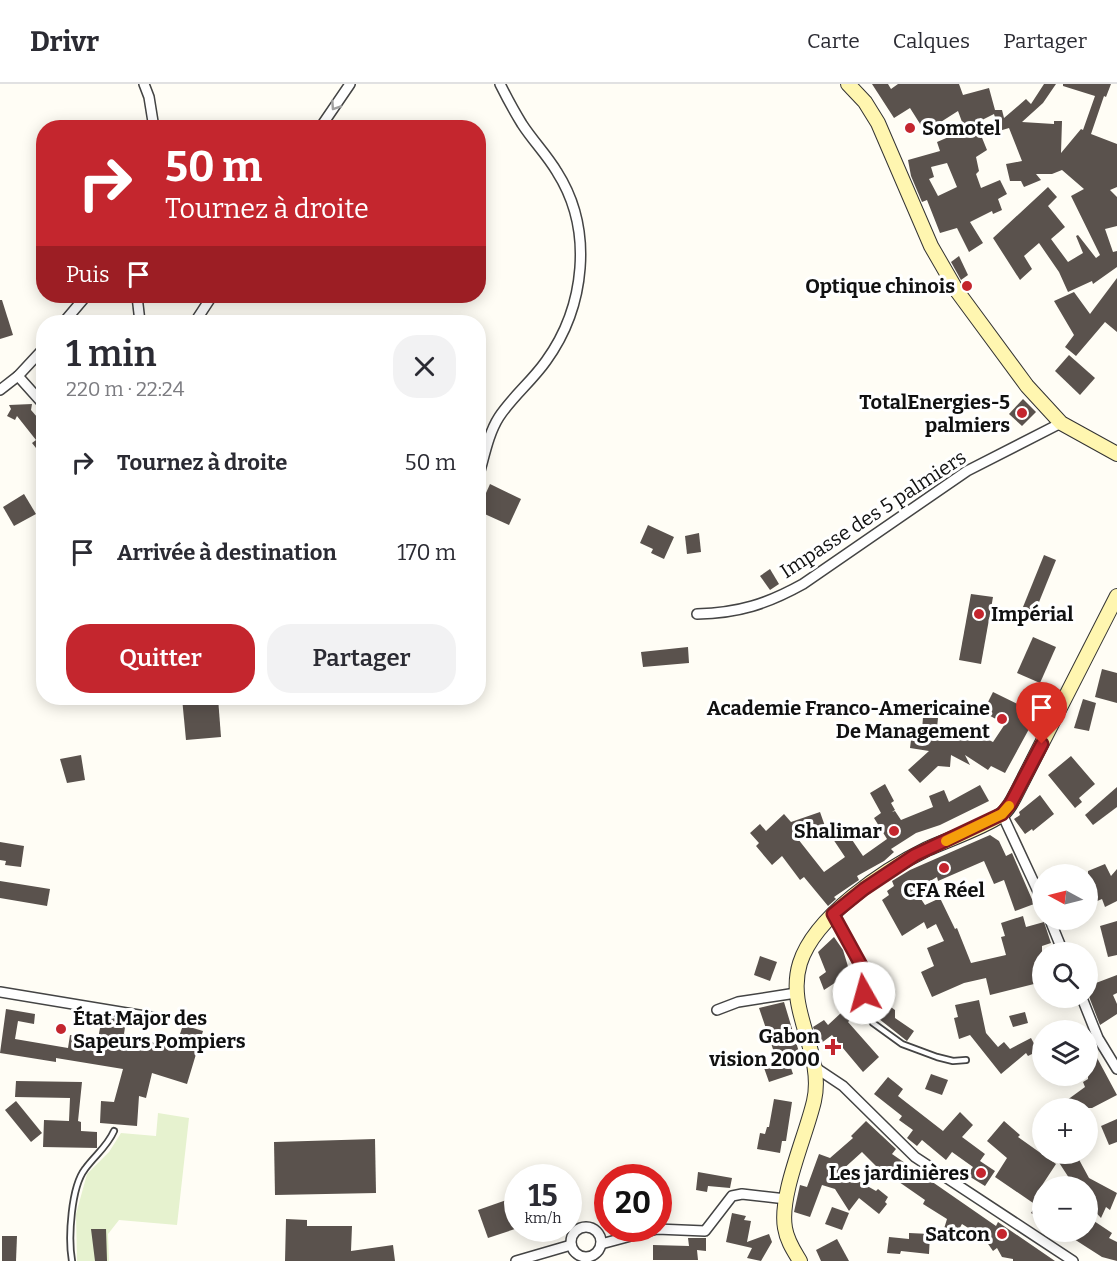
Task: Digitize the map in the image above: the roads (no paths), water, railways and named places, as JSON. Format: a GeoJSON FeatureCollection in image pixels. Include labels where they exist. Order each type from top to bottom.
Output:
{"type":"FeatureCollection","features":[{"type":"Feature","properties":{"kind":"street"},"geometry":{"type":"LineString","coordinates":[[144,84],[149,97],[153,120]]}},
{"type":"Feature","properties":{"kind":"street"},"geometry":{"type":"LineString","coordinates":[[325,120],[350,84]]}},
{"type":"Feature","properties":{"kind":"street"},"geometry":{"type":"LineString","coordinates":[[486,454],[497,420],[532,380],[562,337],[572,312],[580,266],[580,234],[565,186],[521,123],[500,84]]}},
{"type":"Feature","properties":{"kind":"street"},"geometry":{"type":"LineString","coordinates":[[848,84],[865,102],[878,123],[943,270],[1027,386],[1062,423],[1117,454]]}},
{"type":"Feature","properties":{"kind":"street"},"geometry":{"type":"LineString","coordinates":[[70,315],[80,303]]}},
{"type":"Feature","properties":{"kind":"street"},"geometry":{"type":"LineString","coordinates":[[0,390],[18,376],[36,357]]}},
{"type":"Feature","properties":{"kind":"street"},"geometry":{"type":"LineString","coordinates":[[18,376],[36,396]]}},
{"type":"Feature","properties":{"kind":"street","name":"Impasse des 5 palmiers"},"geometry":{"type":"LineString","coordinates":[[698,614],[734,611],[779,597],[803,584],[967,471],[1062,423]]}},
{"type":"Feature","properties":{"kind":"street"},"geometry":{"type":"LineString","coordinates":[[800,1261],[785,1230],[786,1199],[815,1100],[817,1080],[816,1068],[801,1023],[796,993],[796,981],[802,959],[833,914],[864,889],[915,855],[1002,814],[1017,792],[1117,596]]}},
{"type":"Feature","properties":{"kind":"street"},"geometry":{"type":"LineString","coordinates":[[1002,814],[1032,878]]}},
{"type":"Feature","properties":{"kind":"street"},"geometry":{"type":"LineString","coordinates":[[0,992],[163,1019]]}},
{"type":"Feature","properties":{"kind":"street"},"geometry":{"type":"LineString","coordinates":[[717,1010],[738,1002],[796,993]]}},
{"type":"Feature","properties":{"kind":"street"},"geometry":{"type":"LineString","coordinates":[[1086,1008],[1098,1038],[1117,1069]]}},
{"type":"Feature","properties":{"kind":"street"},"geometry":{"type":"LineString","coordinates":[[816,1068],[843,1086],[915,1157],[1073,1261]]}},
{"type":"Feature","properties":{"kind":"street"},"geometry":{"type":"LineString","coordinates":[[601,1244],[657,1229],[705,1231],[732,1196],[742,1194],[786,1199]]}},
{"type":"Feature","properties":{"kind":"street"},"geometry":{"type":"LineString","coordinates":[[585,1227],[598,1234],[601,1244],[597,1253],[589,1257],[579,1256],[571,1245],[576,1231],[585,1227]]}},
{"type":"Feature","properties":{"kind":"street"},"geometry":{"type":"LineString","coordinates":[[516,1261],[571,1245]]}},
{"type":"Feature","properties":{"kind":"lane"},"geometry":{"type":"LineString","coordinates":[[833,914],[861,965],[865,1008],[873,1023],[902,1044],[937,1057],[953,1061],[966,1060]]}},
{"type":"Feature","properties":{"kind":"lane"},"geometry":{"type":"LineString","coordinates":[[72,1261],[71,1230],[74,1203],[80,1180],[84,1170],[104,1149],[114,1131]]}},
{"type":"Feature","properties":{"kind":"place","name":"Somotel"},"geometry":{"type":"Point","coordinates":[910,128]}},
{"type":"Feature","properties":{"kind":"place","name":"Optique chinois"},"geometry":{"type":"Point","coordinates":[967,286]}},
{"type":"Feature","properties":{"kind":"place","name":"TotalEnergies-5 palmiers"},"geometry":{"type":"Point","coordinates":[1022,413]}},
{"type":"Feature","properties":{"kind":"place","name":"Impérial"},"geometry":{"type":"Point","coordinates":[979,614]}},
{"type":"Feature","properties":{"kind":"place","name":"Academie Franco-Americaine De Management"},"geometry":{"type":"Point","coordinates":[1002,719]}},
{"type":"Feature","properties":{"kind":"place","name":"Shalimar"},"geometry":{"type":"Point","coordinates":[894,831]}},
{"type":"Feature","properties":{"kind":"place","name":"CFA Réel"},"geometry":{"type":"Point","coordinates":[944,868]}},
{"type":"Feature","properties":{"kind":"place","name":"État Major des Sapeurs Pompiers"},"geometry":{"type":"Point","coordinates":[61,1029]}},
{"type":"Feature","properties":{"kind":"place","name":"Gabon vision 2000"},"geometry":{"type":"Point","coordinates":[833,1047]}},
{"type":"Feature","properties":{"kind":"place","name":"Les jardinières"},"geometry":{"type":"Point","coordinates":[981,1173]}},
{"type":"Feature","properties":{"kind":"place","name":"Satcon"},"geometry":{"type":"Point","coordinates":[1002,1234]}}]}
